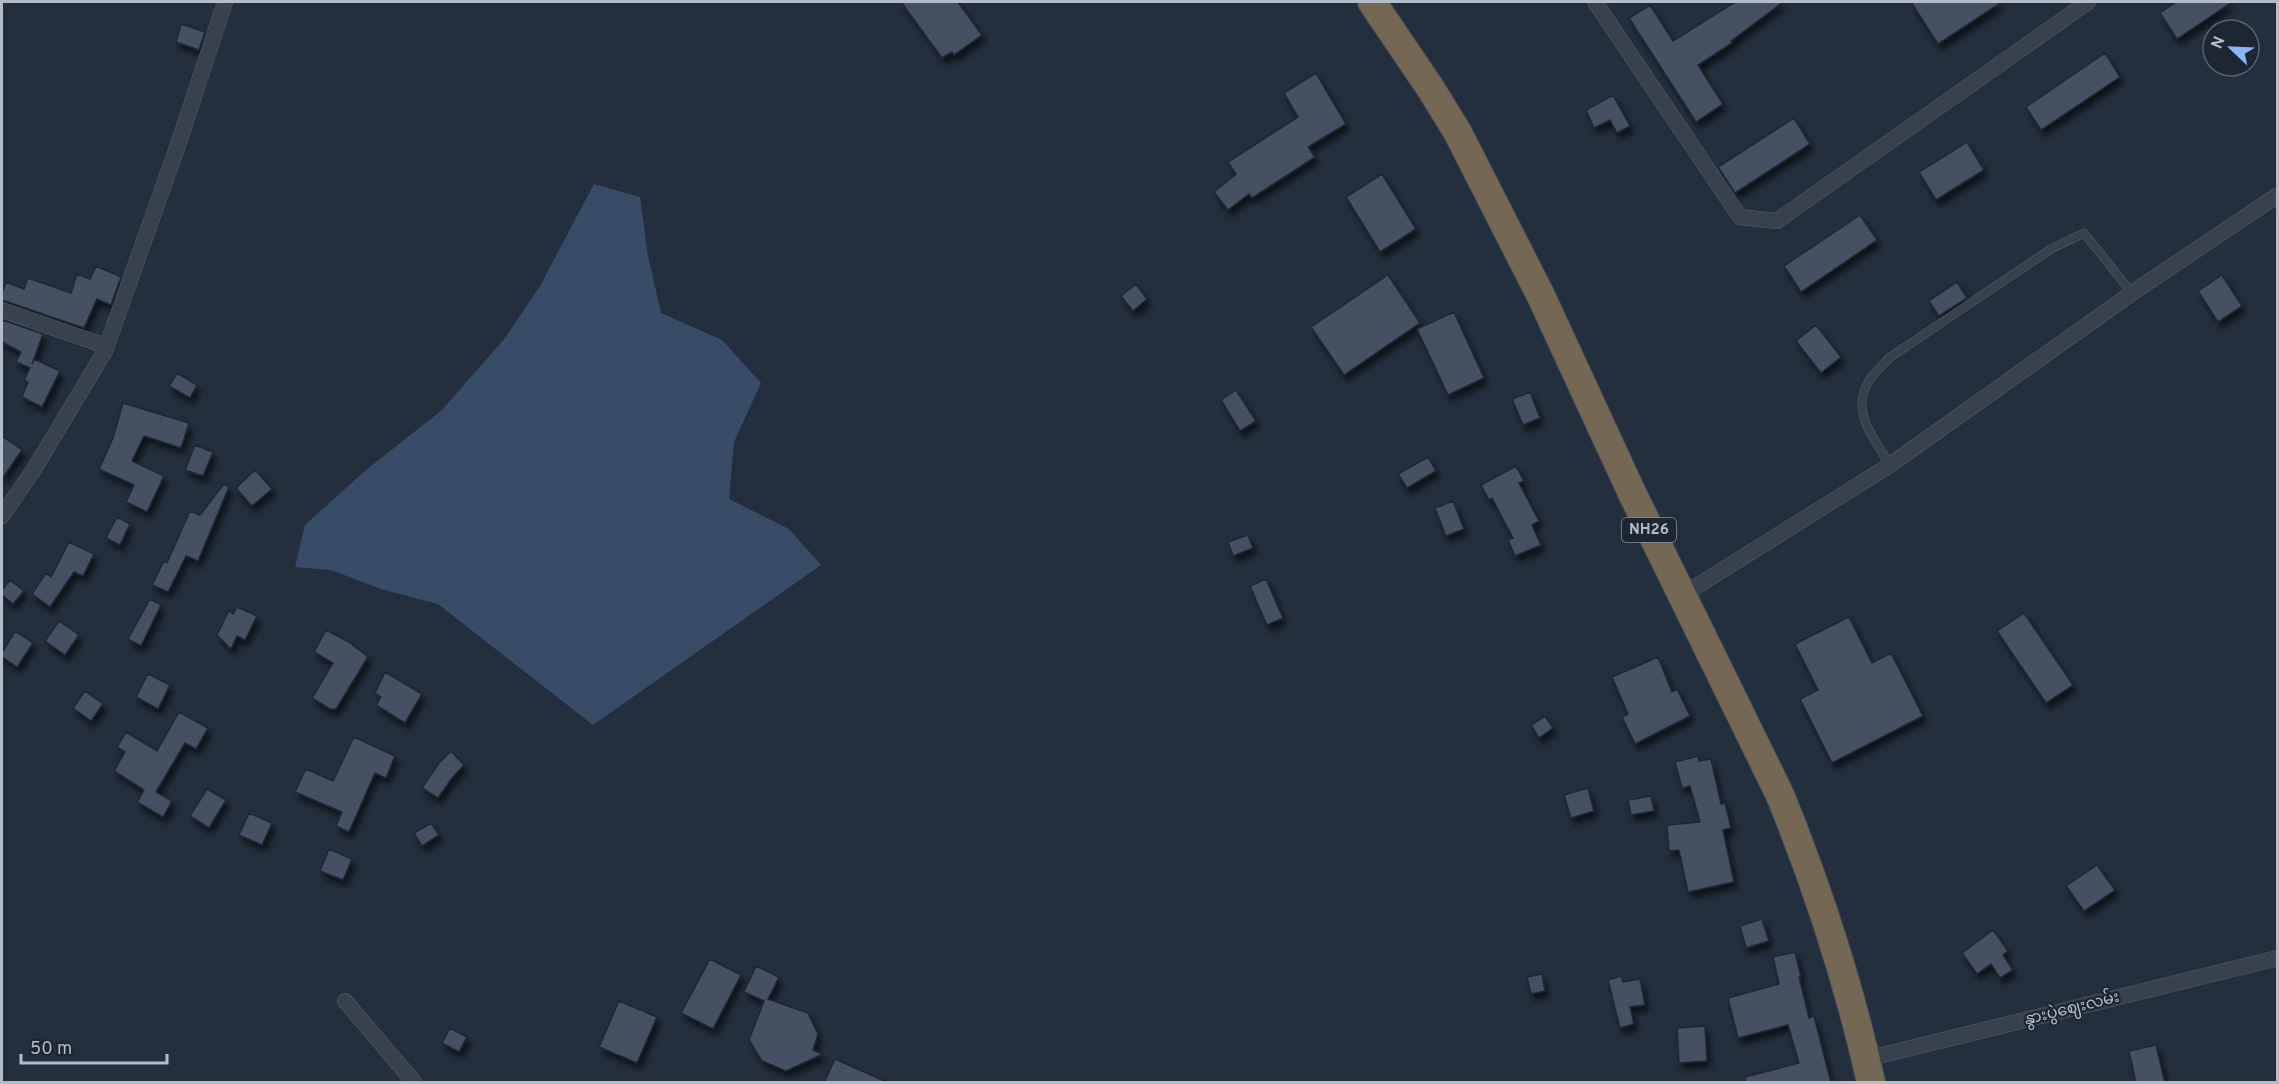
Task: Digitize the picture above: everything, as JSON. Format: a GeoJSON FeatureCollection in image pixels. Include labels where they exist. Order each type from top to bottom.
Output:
{"type":"FeatureCollection","features":[{"type":"Feature","properties":{"kind":"highway","name":"NH26"},"geometry":{"type":"LineString","coordinates":[[1372,2],[1458,133],[1541,296],[1682,596],[1780,795],[1801,846],[1838,954],[1869,1071]]}},
{"type":"Feature","properties":{"kind":"street"},"geometry":{"type":"LineString","coordinates":[[2,516],[33,471],[106,346],[179,142],[225,2]]}},
{"type":"Feature","properties":{"kind":"street"},"geometry":{"type":"LineString","coordinates":[[1601,3],[1740,217],[1777,220],[2088,2]]}},
{"type":"Feature","properties":{"kind":"street"},"geometry":{"type":"LineString","coordinates":[[1682,596],[1890,465],[2132,293],[2277,195]]}},
{"type":"Feature","properties":{"kind":"street"},"geometry":{"type":"LineString","coordinates":[[2,310],[106,346]]}},
{"type":"Feature","properties":{"kind":"street","name":"နွားပွဲဈေးလမ်း"},"geometry":{"type":"LineString","coordinates":[[1869,1071],[2277,958]]}},
{"type":"Feature","properties":{"kind":"street"},"geometry":{"type":"LineString","coordinates":[[345,1001],[414,1083]]}},
{"type":"Feature","properties":{"kind":"lane"},"geometry":{"type":"LineString","coordinates":[[1890,465],[1866,425],[1860,402],[1870,380],[1889,358],[2051,249],[2084,233],[2132,293]]}},
{"type":"Feature","properties":{"kind":"water"},"geometry":{"type":"Polygon","coordinates":[[[594,184],[640,197],[648,256],[661,313],[722,340],[761,383],[734,442],[729,499],[789,529],[821,565],[593,725],[438,604],[381,589],[331,570],[295,567],[305,525],[366,470],[441,411],[505,338],[540,286],[594,184]]]}},
{"type":"Feature","properties":{"kind":"building"},"geometry":{"type":"Polygon","coordinates":[[[901,2],[958,2],[982,35],[954,55],[952,52],[942,58],[901,2]]]}},
{"type":"Feature","properties":{"kind":"building"},"geometry":{"type":"Polygon","coordinates":[[[1735,2],[1783,2],[1731,41],[1732,43],[1698,65],[1723,104],[1696,122],[1629,18],[1650,5],[1673,41],[1735,2]]]}},
{"type":"Feature","properties":{"kind":"building"},"geometry":{"type":"Polygon","coordinates":[[[1911,2],[2002,2],[1938,44],[1911,2]]]}},
{"type":"Feature","properties":{"kind":"building"},"geometry":{"type":"Polygon","coordinates":[[[2176,2],[2232,2],[2208,18],[2201,18],[2201,23],[2177,39],[2160,13],[2176,2]]]}},
{"type":"Feature","properties":{"kind":"building"},"geometry":{"type":"Polygon","coordinates":[[[181,24],[205,32],[199,50],[176,42],[181,24]]]}},
{"type":"Feature","properties":{"kind":"building"},"geometry":{"type":"Polygon","coordinates":[[[2105,53],[2120,77],[2041,130],[2026,107],[2105,53]]]}},
{"type":"Feature","properties":{"kind":"building"},"geometry":{"type":"Polygon","coordinates":[[[1316,73],[1346,124],[1308,147],[1315,157],[1252,198],[1249,194],[1228,210],[1214,192],[1236,174],[1228,162],[1298,117],[1284,93],[1316,73]]]}},
{"type":"Feature","properties":{"kind":"building"},"geometry":{"type":"Polygon","coordinates":[[[1613,95],[1630,126],[1617,133],[1610,120],[1594,128],[1586,110],[1613,95]]]}},
{"type":"Feature","properties":{"kind":"building"},"geometry":{"type":"Polygon","coordinates":[[[1794,118],[1810,144],[1735,193],[1718,167],[1794,118]]]}},
{"type":"Feature","properties":{"kind":"building"},"geometry":{"type":"Polygon","coordinates":[[[1967,142],[1984,170],[1936,200],[1919,172],[1967,142]]]}},
{"type":"Feature","properties":{"kind":"building"},"geometry":{"type":"Polygon","coordinates":[[[1382,174],[1416,229],[1380,252],[1346,197],[1382,174]]]}},
{"type":"Feature","properties":{"kind":"building"},"geometry":{"type":"Polygon","coordinates":[[[1860,215],[1877,240],[1801,292],[1784,266],[1860,215]]]}},
{"type":"Feature","properties":{"kind":"building"},"geometry":{"type":"Polygon","coordinates":[[[96,266],[121,277],[111,305],[97,299],[84,328],[2,300],[6,282],[24,289],[28,278],[71,293],[77,274],[90,279],[96,266]]]}},
{"type":"Feature","properties":{"kind":"building"},"geometry":{"type":"Polygon","coordinates":[[[1388,275],[1420,323],[1344,375],[1311,327],[1388,275]]]}},
{"type":"Feature","properties":{"kind":"building"},"geometry":{"type":"Polygon","coordinates":[[[2222,275],[2242,306],[2218,322],[2198,291],[2222,275]]]}},
{"type":"Feature","properties":{"kind":"building"},"geometry":{"type":"Polygon","coordinates":[[[1957,282],[1967,298],[1939,316],[1929,301],[1957,282]]]}},
{"type":"Feature","properties":{"kind":"building"},"geometry":{"type":"Polygon","coordinates":[[[1136,284],[1147,299],[1133,311],[1121,296],[1136,284]]]}},
{"type":"Feature","properties":{"kind":"building"},"geometry":{"type":"Polygon","coordinates":[[[1454,312],[1484,378],[1448,395],[1417,329],[1454,312]]]}},
{"type":"Feature","properties":{"kind":"building"},"geometry":{"type":"Polygon","coordinates":[[[2,320],[43,334],[32,364],[34,359],[60,371],[42,407],[22,397],[28,382],[24,380],[30,368],[16,362],[21,352],[2,342],[2,320]]]}},
{"type":"Feature","properties":{"kind":"building"},"geometry":{"type":"Polygon","coordinates":[[[1816,325],[1841,357],[1821,373],[1796,341],[1816,325]]]}},
{"type":"Feature","properties":{"kind":"building"},"geometry":{"type":"Polygon","coordinates":[[[177,373],[197,385],[190,398],[169,386],[177,373]]]}},
{"type":"Feature","properties":{"kind":"building"},"geometry":{"type":"Polygon","coordinates":[[[1236,390],[1256,421],[1240,431],[1221,400],[1236,390]]]}},
{"type":"Feature","properties":{"kind":"building"},"geometry":{"type":"Polygon","coordinates":[[[1530,392],[1540,418],[1523,425],[1512,399],[1530,392]]]}},
{"type":"Feature","properties":{"kind":"building"},"geometry":{"type":"Polygon","coordinates":[[[123,403],[189,423],[181,448],[144,436],[132,461],[164,476],[147,512],[126,502],[134,485],[99,469],[113,438],[123,403]]]}},
{"type":"Feature","properties":{"kind":"building"},"geometry":{"type":"Polygon","coordinates":[[[2,436],[22,450],[2,479],[2,436]]]}},
{"type":"Feature","properties":{"kind":"building"},"geometry":{"type":"Polygon","coordinates":[[[195,445],[213,452],[203,476],[185,470],[195,445]]]}},
{"type":"Feature","properties":{"kind":"building"},"geometry":{"type":"Polygon","coordinates":[[[1428,457],[1436,471],[1407,488],[1398,474],[1428,457]]]}},
{"type":"Feature","properties":{"kind":"building"},"geometry":{"type":"Polygon","coordinates":[[[1516,466],[1524,481],[1519,483],[1539,521],[1532,525],[1541,545],[1515,556],[1508,540],[1513,538],[1492,498],[1489,500],[1481,485],[1516,466]]]}},
{"type":"Feature","properties":{"kind":"building"},"geometry":{"type":"Polygon","coordinates":[[[255,470],[272,489],[252,506],[236,488],[255,470]]]}},
{"type":"Feature","properties":{"kind":"building"},"geometry":{"type":"Polygon","coordinates":[[[224,484],[229,487],[198,561],[186,556],[168,592],[152,585],[164,561],[167,563],[190,511],[200,515],[224,484]]]}},
{"type":"Feature","properties":{"kind":"building"},"geometry":{"type":"Polygon","coordinates":[[[1453,501],[1464,529],[1446,536],[1435,508],[1453,501]]]}},
{"type":"Feature","properties":{"kind":"building"},"geometry":{"type":"Polygon","coordinates":[[[117,517],[130,524],[120,545],[106,538],[117,517]]]}},
{"type":"Feature","properties":{"kind":"building"},"geometry":{"type":"Polygon","coordinates":[[[1248,535],[1253,548],[1233,556],[1228,542],[1248,535]]]}},
{"type":"Feature","properties":{"kind":"building"},"geometry":{"type":"Polygon","coordinates":[[[69,542],[94,554],[83,576],[74,572],[50,607],[32,594],[46,573],[51,577],[69,542]]]}},
{"type":"Feature","properties":{"kind":"building"},"geometry":{"type":"Polygon","coordinates":[[[1266,579],[1283,618],[1267,625],[1250,586],[1266,579]]]}},
{"type":"Feature","properties":{"kind":"building"},"geometry":{"type":"Polygon","coordinates":[[[10,580],[24,591],[13,604],[2,595],[2,590],[10,580]]]}},
{"type":"Feature","properties":{"kind":"building"},"geometry":{"type":"Polygon","coordinates":[[[150,599],[161,605],[141,646],[128,639],[150,599]]]}},
{"type":"Feature","properties":{"kind":"building"},"geometry":{"type":"Polygon","coordinates":[[[237,607],[257,616],[245,640],[237,636],[231,649],[217,635],[229,610],[233,614],[237,607]]]}},
{"type":"Feature","properties":{"kind":"building"},"geometry":{"type":"Polygon","coordinates":[[[2024,613],[2073,685],[2046,703],[1997,631],[2024,613]]]}},
{"type":"Feature","properties":{"kind":"building"},"geometry":{"type":"Polygon","coordinates":[[[1849,617],[1872,663],[1891,653],[1923,716],[1832,763],[1800,699],[1818,690],[1795,644],[1849,617]]]}},
{"type":"Feature","properties":{"kind":"building"},"geometry":{"type":"Polygon","coordinates":[[[59,621],[79,635],[65,655],[45,641],[59,621]]]}},
{"type":"Feature","properties":{"kind":"building"},"geometry":{"type":"Polygon","coordinates":[[[326,630],[349,642],[368,657],[336,709],[330,709],[312,698],[333,663],[314,652],[326,630]]]}},
{"type":"Feature","properties":{"kind":"building"},"geometry":{"type":"Polygon","coordinates":[[[15,631],[33,643],[17,667],[2,657],[15,631]]]}},
{"type":"Feature","properties":{"kind":"building"},"geometry":{"type":"Polygon","coordinates":[[[1658,657],[1672,692],[1677,689],[1690,716],[1635,744],[1622,717],[1628,714],[1612,677],[1658,657]]]}},
{"type":"Feature","properties":{"kind":"building"},"geometry":{"type":"Polygon","coordinates":[[[385,672],[422,694],[405,723],[376,705],[381,697],[375,693],[385,672]]]}},
{"type":"Feature","properties":{"kind":"building"},"geometry":{"type":"Polygon","coordinates":[[[148,674],[170,685],[158,709],[136,697],[148,674]]]}},
{"type":"Feature","properties":{"kind":"building"},"geometry":{"type":"Polygon","coordinates":[[[85,691],[103,704],[91,721],[73,708],[85,691]]]}},
{"type":"Feature","properties":{"kind":"building"},"geometry":{"type":"Polygon","coordinates":[[[179,712],[208,728],[196,749],[185,743],[156,792],[172,801],[163,817],[137,802],[144,790],[114,771],[125,752],[117,747],[126,732],[157,751],[179,712]]]}},
{"type":"Feature","properties":{"kind":"building"},"geometry":{"type":"Polygon","coordinates":[[[1545,716],[1553,728],[1539,738],[1531,725],[1545,716]]]}},
{"type":"Feature","properties":{"kind":"building"},"geometry":{"type":"Polygon","coordinates":[[[354,737],[395,756],[386,778],[375,773],[349,832],[336,826],[342,812],[295,792],[306,769],[333,781],[354,737]]]}},
{"type":"Feature","properties":{"kind":"building"},"geometry":{"type":"Polygon","coordinates":[[[451,751],[464,765],[438,798],[422,788],[439,763],[451,751]]]}},
{"type":"Feature","properties":{"kind":"building"},"geometry":{"type":"Polygon","coordinates":[[[1698,756],[1699,761],[1711,759],[1721,804],[1725,803],[1731,828],[1723,830],[1734,882],[1688,892],[1679,850],[1669,851],[1667,825],[1700,822],[1690,786],[1682,788],[1675,762],[1698,756]]]}},
{"type":"Feature","properties":{"kind":"building"},"geometry":{"type":"Polygon","coordinates":[[[1588,788],[1594,811],[1571,818],[1564,795],[1588,788]]]}},
{"type":"Feature","properties":{"kind":"building"},"geometry":{"type":"Polygon","coordinates":[[[207,789],[226,800],[209,828],[190,816],[207,789]]]}},
{"type":"Feature","properties":{"kind":"building"},"geometry":{"type":"Polygon","coordinates":[[[1651,796],[1654,811],[1631,815],[1628,800],[1651,796]]]}},
{"type":"Feature","properties":{"kind":"building"},"geometry":{"type":"Polygon","coordinates":[[[249,813],[272,823],[262,845],[239,835],[249,813]]]}},
{"type":"Feature","properties":{"kind":"building"},"geometry":{"type":"Polygon","coordinates":[[[431,823],[439,835],[422,846],[414,833],[431,823]]]}},
{"type":"Feature","properties":{"kind":"building"},"geometry":{"type":"Polygon","coordinates":[[[329,849],[352,859],[343,880],[320,871],[329,849]]]}},
{"type":"Feature","properties":{"kind":"building"},"geometry":{"type":"Polygon","coordinates":[[[2097,865],[2115,890],[2084,911],[2066,886],[2097,865]]]}},
{"type":"Feature","properties":{"kind":"building"},"geometry":{"type":"Polygon","coordinates":[[[1762,919],[1769,941],[1746,948],[1740,926],[1762,919]]]}},
{"type":"Feature","properties":{"kind":"building"},"geometry":{"type":"Polygon","coordinates":[[[1993,930],[2008,951],[2003,955],[2013,970],[2000,978],[1991,964],[1977,974],[1962,953],[1993,930]]]}},
{"type":"Feature","properties":{"kind":"building"},"geometry":{"type":"Polygon","coordinates":[[[1795,952],[1809,1018],[1814,1016],[1831,1083],[1746,1083],[1745,1077],[1799,1063],[1788,1025],[1738,1038],[1728,998],[1779,984],[1773,957],[1795,952]]]}},
{"type":"Feature","properties":{"kind":"building"},"geometry":{"type":"Polygon","coordinates":[[[710,959],[741,975],[713,1029],[681,1013],[710,959]]]}},
{"type":"Feature","properties":{"kind":"building"},"geometry":{"type":"Polygon","coordinates":[[[756,966],[779,977],[768,999],[808,1013],[818,1034],[813,1050],[823,1054],[786,1071],[762,1061],[749,1040],[764,1001],[744,992],[756,966]]]}},
{"type":"Feature","properties":{"kind":"building"},"geometry":{"type":"Polygon","coordinates":[[[1542,974],[1545,991],[1531,994],[1527,977],[1542,974]]]}},
{"type":"Feature","properties":{"kind":"building"},"geometry":{"type":"Polygon","coordinates":[[[1621,976],[1623,982],[1640,979],[1645,1005],[1630,1007],[1634,1024],[1620,1028],[1608,980],[1621,976]]]}},
{"type":"Feature","properties":{"kind":"building"},"geometry":{"type":"Polygon","coordinates":[[[619,1001],[657,1017],[637,1063],[599,1047],[619,1001]]]}},
{"type":"Feature","properties":{"kind":"building"},"geometry":{"type":"Polygon","coordinates":[[[1705,1026],[1707,1061],[1679,1063],[1677,1028],[1705,1026]]]}},
{"type":"Feature","properties":{"kind":"building"},"geometry":{"type":"Polygon","coordinates":[[[450,1028],[467,1037],[459,1052],[442,1043],[450,1028]]]}},
{"type":"Feature","properties":{"kind":"building"},"geometry":{"type":"Polygon","coordinates":[[[2156,1045],[2165,1083],[2136,1083],[2129,1051],[2156,1045]]]}},
{"type":"Feature","properties":{"kind":"building"},"geometry":{"type":"Polygon","coordinates":[[[835,1059],[889,1083],[824,1083],[835,1059]]]}}]}
